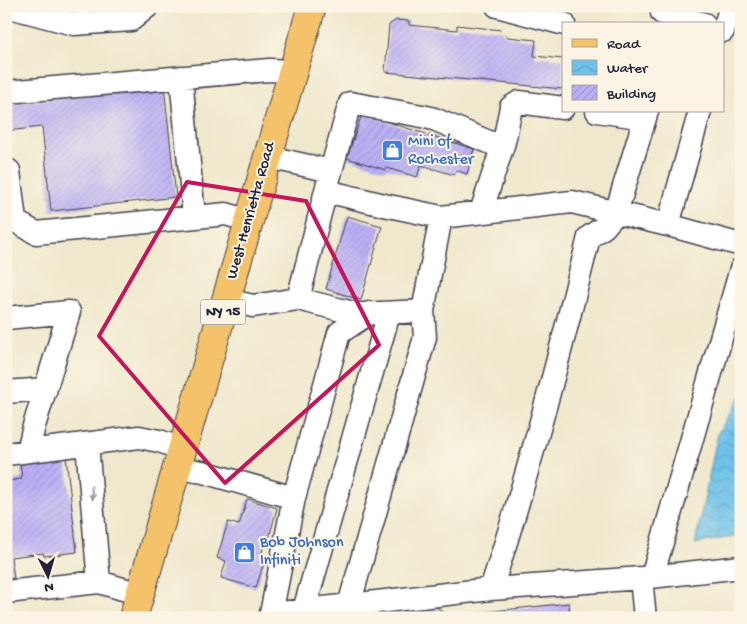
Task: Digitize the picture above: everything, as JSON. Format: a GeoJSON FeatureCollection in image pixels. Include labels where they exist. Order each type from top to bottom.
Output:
{"type":"FeatureCollection","features":[{"type":"Feature","properties":{"kind":"main road","name":"West Henrietta Road"},"geometry":{"type":"LineString","coordinates":[[137,606],[312,6]]}},
{"type":"Feature","properties":{"kind":"street"},"geometry":{"type":"LineString","coordinates":[[6,6],[74,24],[131,20],[148,6]]}},
{"type":"Feature","properties":{"kind":"street"},"geometry":{"type":"LineString","coordinates":[[497,6],[562,23]]}},
{"type":"Feature","properties":{"kind":"street"},"geometry":{"type":"LineString","coordinates":[[724,27],[731,6]]}},
{"type":"Feature","properties":{"kind":"street"},"geometry":{"type":"LineString","coordinates":[[661,14],[695,22]]}},
{"type":"Feature","properties":{"kind":"street"},"geometry":{"type":"LineString","coordinates":[[6,92],[269,70],[293,71]]}},
{"type":"Feature","properties":{"kind":"street"},"geometry":{"type":"LineString","coordinates":[[181,77],[194,218]]}},
{"type":"Feature","properties":{"kind":"street"},"geometry":{"type":"LineString","coordinates":[[481,212],[504,142],[512,107],[519,102],[562,108]]}},
{"type":"Feature","properties":{"kind":"street"},"geometry":{"type":"LineString","coordinates":[[298,299],[350,103],[434,119],[491,143],[504,142]]}},
{"type":"Feature","properties":{"kind":"street"},"geometry":{"type":"LineString","coordinates":[[491,589],[508,538],[545,410],[589,237],[604,227],[616,213],[646,114],[613,112]]}},
{"type":"Feature","properties":{"kind":"street"},"geometry":{"type":"LineString","coordinates":[[668,225],[700,112]]}},
{"type":"Feature","properties":{"kind":"street"},"geometry":{"type":"LineString","coordinates":[[268,157],[329,181],[384,206],[441,217],[572,202],[741,245]]}},
{"type":"Feature","properties":{"kind":"street"},"geometry":{"type":"LineString","coordinates":[[6,169],[9,171],[15,221],[36,233],[226,214],[249,221]]}},
{"type":"Feature","properties":{"kind":"street"},"geometry":{"type":"LineString","coordinates":[[349,605],[425,337],[423,311],[441,217]]}},
{"type":"Feature","properties":{"kind":"street"},"geometry":{"type":"LineString","coordinates":[[645,618],[647,578],[741,269]]}},
{"type":"Feature","properties":{"kind":"street"},"geometry":{"type":"LineString","coordinates":[[226,300],[253,306],[298,299],[357,314],[423,311]]}},
{"type":"Feature","properties":{"kind":"street"},"geometry":{"type":"LineString","coordinates":[[6,318],[69,312],[46,389],[17,453]]}},
{"type":"Feature","properties":{"kind":"street"},"geometry":{"type":"LineString","coordinates":[[379,313],[339,333],[294,498],[270,616],[304,610],[491,589],[647,578],[741,567]]}},
{"type":"Feature","properties":{"kind":"street"},"geometry":{"type":"LineString","coordinates":[[304,610],[379,313]]}},
{"type":"Feature","properties":{"kind":"street"},"geometry":{"type":"LineString","coordinates":[[6,392],[46,389]]}},
{"type":"Feature","properties":{"kind":"street"},"geometry":{"type":"LineString","coordinates":[[17,453],[139,437],[158,441],[180,459],[202,472],[294,498]]}},
{"type":"Feature","properties":{"kind":"street"},"geometry":{"type":"LineString","coordinates":[[87,444],[100,582]]}},
{"type":"Feature","properties":{"kind":"street"},"geometry":{"type":"LineString","coordinates":[[6,592],[100,582],[137,606]]}},
{"type":"Feature","properties":{"kind":"highlighted area"},"geometry":{"type":"Polygon","coordinates":[[[187,182],[306,201],[379,345],[225,483],[99,336],[187,182]]]}},
{"type":"Feature","properties":{"kind":"water"},"geometry":{"type":"Polygon","coordinates":[[[741,395],[741,535],[695,544],[718,433],[741,395]]]}},
{"type":"Feature","properties":{"kind":"building"},"geometry":{"type":"Polygon","coordinates":[[[71,6],[116,6],[114,11],[72,16],[71,6]]]}},
{"type":"Feature","properties":{"kind":"building"},"geometry":{"type":"Polygon","coordinates":[[[396,20],[409,21],[409,25],[457,30],[457,25],[501,30],[508,37],[536,40],[534,56],[562,59],[562,89],[385,72],[389,25],[396,20]]]}},
{"type":"Feature","properties":{"kind":"building"},"geometry":{"type":"Polygon","coordinates":[[[164,86],[176,197],[51,211],[42,127],[6,131],[6,104],[164,86]]]}},
{"type":"Feature","properties":{"kind":"building"},"geometry":{"type":"Polygon","coordinates":[[[362,114],[474,149],[467,174],[456,170],[454,175],[421,165],[417,177],[347,158],[362,114]]]}},
{"type":"Feature","properties":{"kind":"building"},"geometry":{"type":"Polygon","coordinates":[[[347,216],[382,226],[361,300],[326,289],[347,216]]]}},
{"type":"Feature","properties":{"kind":"building"},"geometry":{"type":"Polygon","coordinates":[[[66,457],[77,552],[44,556],[43,553],[11,557],[14,578],[6,579],[6,481],[22,479],[20,462],[66,457]]]}},
{"type":"Feature","properties":{"kind":"building"},"geometry":{"type":"Polygon","coordinates":[[[247,499],[277,508],[269,538],[267,537],[261,555],[266,556],[256,588],[221,578],[226,561],[217,558],[228,522],[239,525],[247,499]]]}},
{"type":"Feature","properties":{"kind":"building"},"geometry":{"type":"Polygon","coordinates":[[[569,603],[570,618],[376,618],[382,610],[433,604],[448,616],[569,603]]]}},
{"type":"Feature","properties":{"kind":"place","name":"Mini of Rochester"},"geometry":{"type":"Point","coordinates":[392,151]}},
{"type":"Feature","properties":{"kind":"place","name":"Bob Johnson Infiniti"},"geometry":{"type":"Point","coordinates":[244,552]}}]}
